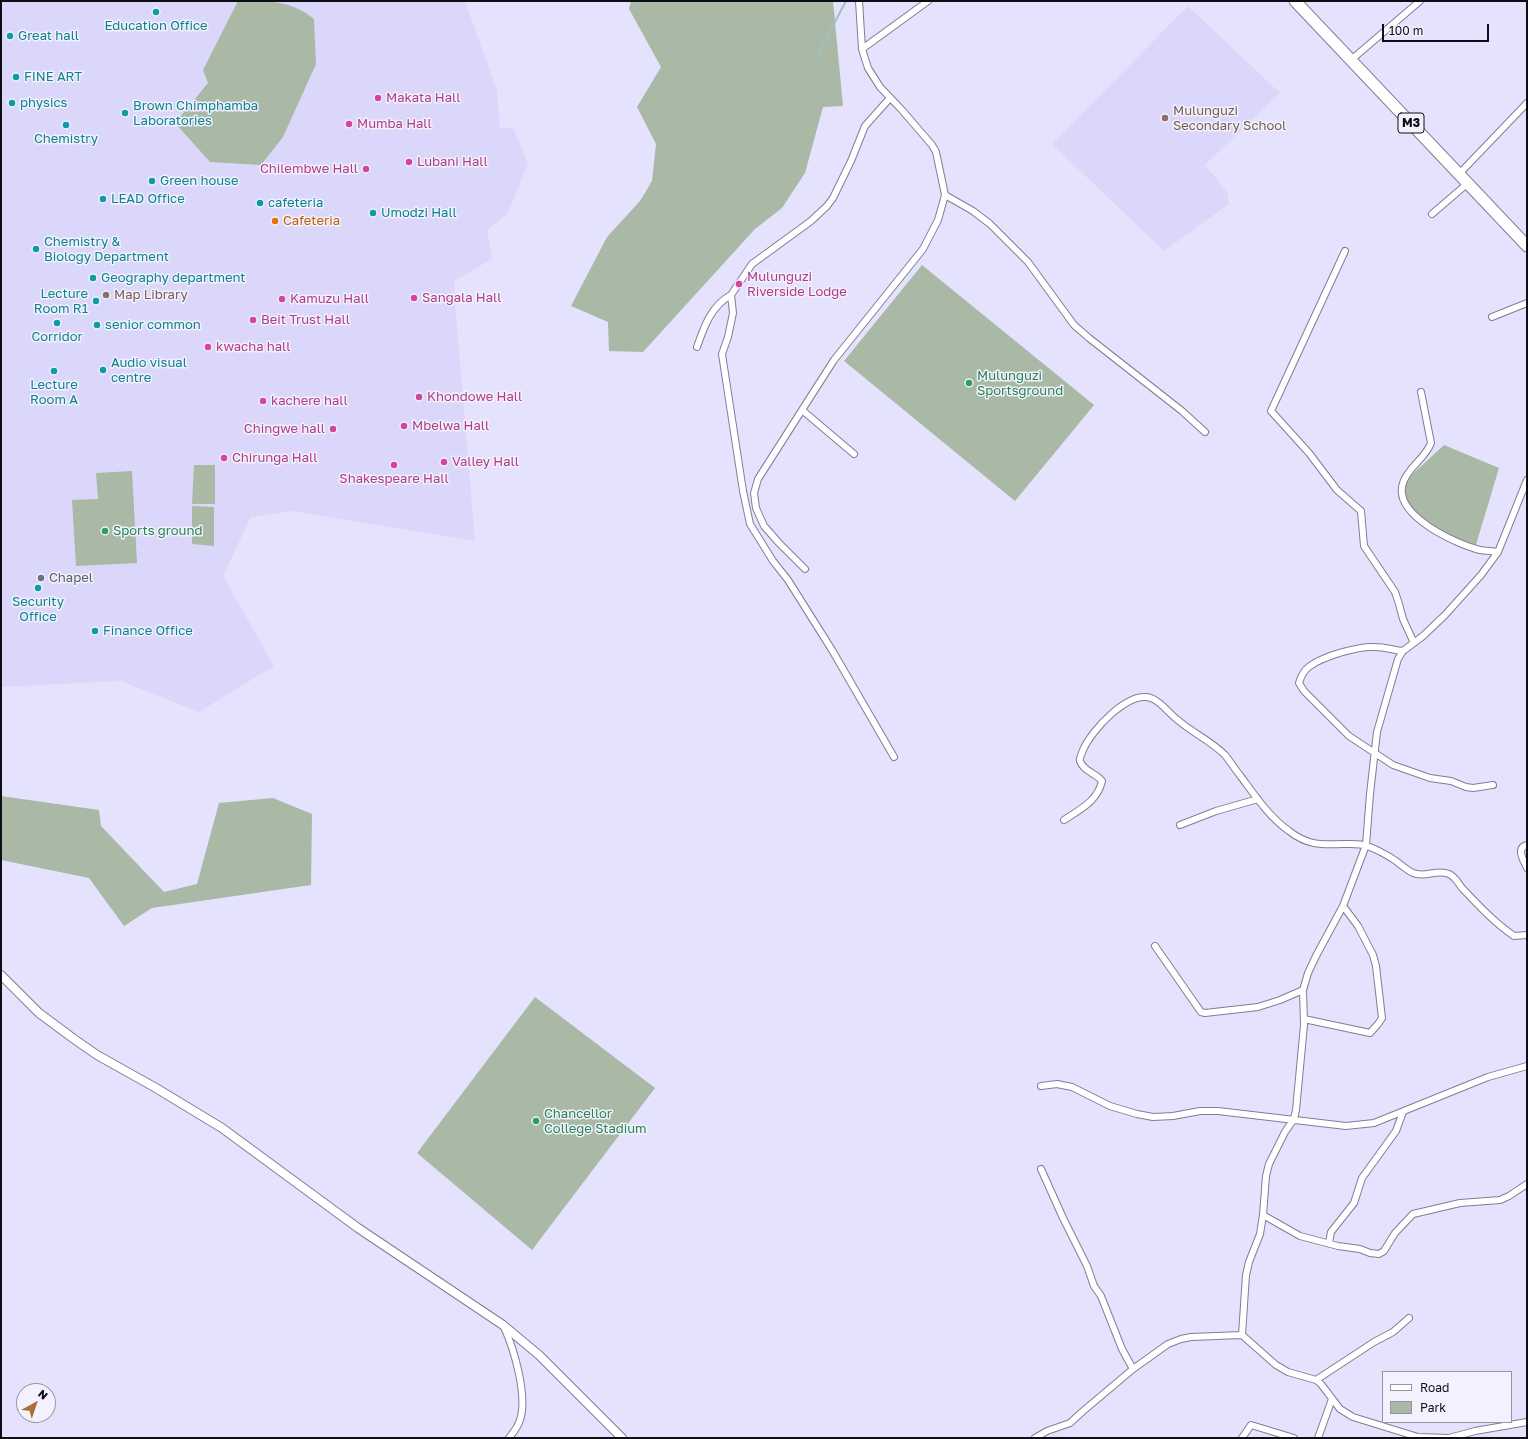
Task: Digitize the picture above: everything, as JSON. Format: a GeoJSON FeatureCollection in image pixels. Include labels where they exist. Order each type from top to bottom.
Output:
{"type":"FeatureCollection","features":[{"type":"Feature","properties":{"kind":"highway","name":"M3"},"geometry":{"type":"LineString","coordinates":[[1295,1],[1527,246]]}},
{"type":"Feature","properties":{"kind":"street"},"geometry":{"type":"LineString","coordinates":[[805,569],[764,526],[756,508],[754,493],[758,479],[834,360],[923,249],[938,220],[945,195],[936,152],[927,139],[880,87],[868,68],[862,49],[859,1]]}},
{"type":"Feature","properties":{"kind":"street"},"geometry":{"type":"LineString","coordinates":[[862,49],[928,1]]}},
{"type":"Feature","properties":{"kind":"street"},"geometry":{"type":"LineString","coordinates":[[1351,60],[1420,1]]}},
{"type":"Feature","properties":{"kind":"street"},"geometry":{"type":"LineString","coordinates":[[697,347],[705,325],[712,313],[719,304],[731,295],[752,264],[811,222],[827,206],[836,193],[851,161],[864,126],[890,98]]}},
{"type":"Feature","properties":{"kind":"street"},"geometry":{"type":"LineString","coordinates":[[1459,174],[1527,103]]}},
{"type":"Feature","properties":{"kind":"street"},"geometry":{"type":"LineString","coordinates":[[1432,214],[1468,183]]}},
{"type":"Feature","properties":{"kind":"street"},"geometry":{"type":"LineString","coordinates":[[945,195],[990,224],[1023,256],[1074,325],[1182,411],[1205,432]]}},
{"type":"Feature","properties":{"kind":"street"},"geometry":{"type":"LineString","coordinates":[[1345,251],[1271,411],[1309,453],[1337,490],[1361,511],[1364,546],[1395,592],[1400,604],[1403,619],[1414,643]]}},
{"type":"Feature","properties":{"kind":"street"},"geometry":{"type":"LineString","coordinates":[[731,295],[734,313],[722,354],[750,524],[776,566],[788,580],[832,650],[894,757]]}},
{"type":"Feature","properties":{"kind":"street"},"geometry":{"type":"LineString","coordinates":[[1492,317],[1527,304]]}},
{"type":"Feature","properties":{"kind":"street"},"geometry":{"type":"LineString","coordinates":[[1421,392],[1431,444],[1428,450],[1407,473],[1402,484],[1403,500],[1411,512],[1428,526],[1450,538],[1480,550],[1498,552]]}},
{"type":"Feature","properties":{"kind":"street"},"geometry":{"type":"LineString","coordinates":[[802,410],[854,454]]}},
{"type":"Feature","properties":{"kind":"street"},"geometry":{"type":"LineString","coordinates":[[1242,1335],[1246,1275],[1260,1234],[1264,1215],[1266,1176],[1269,1164],[1285,1132],[1294,1119],[1296,1110],[1304,1020],[1303,990],[1308,973],[1324,939],[1343,906],[1366,845],[1377,732],[1398,659],[1403,651],[1423,636],[1445,615],[1481,575],[1498,552],[1527,480]]}},
{"type":"Feature","properties":{"kind":"street"},"geometry":{"type":"LineString","coordinates":[[1403,651],[1375,647],[1358,648],[1330,657],[1310,666],[1301,675],[1299,683],[1304,691],[1349,736],[1394,765],[1430,778],[1451,781],[1466,787],[1473,788],[1493,785]]}},
{"type":"Feature","properties":{"kind":"street"},"geometry":{"type":"LineString","coordinates":[[1064,820],[1092,801],[1101,786],[1102,781],[1099,777],[1085,768],[1080,762],[1080,757],[1087,742],[1109,715],[1138,698],[1149,697],[1158,702],[1179,722],[1210,742],[1225,755],[1272,816],[1289,831],[1308,843],[1326,845],[1366,845],[1414,873],[1420,874],[1441,872],[1449,874],[1456,878],[1462,888],[1494,921],[1514,936],[1527,935]]}},
{"type":"Feature","properties":{"kind":"street"},"geometry":{"type":"LineString","coordinates":[[1180,825],[1216,811],[1258,799]]}},
{"type":"Feature","properties":{"kind":"street"},"geometry":{"type":"LineString","coordinates":[[1527,845],[1523,846],[1521,849],[1521,854],[1527,868]]}},
{"type":"Feature","properties":{"kind":"street"},"geometry":{"type":"LineString","coordinates":[[1304,1020],[1370,1033],[1374,1030],[1382,1018],[1376,966],[1373,955],[1358,926],[1343,906]]}},
{"type":"Feature","properties":{"kind":"street"},"geometry":{"type":"LineString","coordinates":[[1155,946],[1201,1012],[1205,1013],[1258,1007],[1280,1000],[1303,990]]}},
{"type":"Feature","properties":{"kind":"street"},"geometry":{"type":"LineString","coordinates":[[1,975],[39,1013],[74,1039],[97,1055],[156,1088],[222,1128],[358,1228],[503,1325],[539,1354],[622,1438]]}},
{"type":"Feature","properties":{"kind":"street"},"geometry":{"type":"LineString","coordinates":[[1041,1086],[1057,1084],[1072,1087],[1110,1106],[1153,1117],[1173,1116],[1206,1111],[1294,1119],[1346,1126],[1374,1123],[1488,1076],[1527,1066]]}},
{"type":"Feature","properties":{"kind":"street"},"geometry":{"type":"LineString","coordinates":[[1329,1243],[1331,1232],[1354,1203],[1362,1178],[1396,1131],[1403,1112]]}},
{"type":"Feature","properties":{"kind":"street"},"geometry":{"type":"LineString","coordinates":[[1041,1169],[1087,1266],[1094,1286],[1101,1296],[1122,1349],[1133,1369]]}},
{"type":"Feature","properties":{"kind":"street"},"geometry":{"type":"LineString","coordinates":[[1264,1215],[1300,1236],[1338,1246],[1360,1249],[1370,1253],[1379,1254],[1384,1251],[1395,1233],[1413,1214],[1460,1203],[1500,1200],[1527,1184]]}},
{"type":"Feature","properties":{"kind":"street"},"geometry":{"type":"LineString","coordinates":[[1316,1380],[1374,1342],[1393,1332],[1409,1318]]}},
{"type":"Feature","properties":{"kind":"street"},"geometry":{"type":"LineString","coordinates":[[503,1325],[510,1339],[518,1371],[522,1410],[518,1425],[509,1438]]}},
{"type":"Feature","properties":{"kind":"street"},"geometry":{"type":"LineString","coordinates":[[1035,1438],[1047,1431],[1070,1423],[1133,1369],[1168,1344],[1181,1339],[1242,1335],[1276,1365],[1288,1372],[1316,1380],[1321,1384],[1340,1409],[1353,1417],[1418,1438],[1449,1438],[1475,1431],[1527,1422]]}},
{"type":"Feature","properties":{"kind":"street"},"geometry":{"type":"LineString","coordinates":[[1318,1438],[1332,1399]]}},
{"type":"Feature","properties":{"kind":"street"},"geometry":{"type":"LineString","coordinates":[[1242,1438],[1250,1424],[1294,1438]]}},
{"type":"Feature","properties":{"kind":"shaded area"},"geometry":{"type":"Polygon","coordinates":[[[1,1],[465,1],[497,91],[500,129],[513,128],[528,163],[508,213],[487,230],[492,259],[454,281],[475,541],[292,511],[251,517],[223,576],[274,666],[199,712],[121,681],[1,687],[1,1]]]}},
{"type":"Feature","properties":{"kind":"shaded area","name":"Mulunguzi Secondary School"},"geometry":{"type":"Polygon","coordinates":[[[1188,6],[1280,93],[1205,165],[1227,192],[1229,204],[1164,251],[1052,144],[1188,6]]]}},
{"type":"Feature","properties":{"kind":"green space"},"geometry":{"type":"Polygon","coordinates":[[[238,1],[260,1],[288,5],[297,8],[314,19],[316,64],[283,137],[261,165],[210,162],[175,123],[208,83],[203,70],[238,1]]]}},
{"type":"Feature","properties":{"kind":"green space"},"geometry":{"type":"Polygon","coordinates":[[[631,1],[833,1],[843,106],[823,107],[805,173],[782,208],[755,229],[643,352],[609,351],[608,322],[571,306],[607,237],[640,201],[652,181],[656,144],[637,107],[661,67],[629,9],[631,1]]]}},
{"type":"Feature","properties":{"kind":"green space","name":"Mulunguzi Sportsground"},"geometry":{"type":"Polygon","coordinates":[[[922,265],[1094,405],[1015,501],[844,361],[922,265]]]}},
{"type":"Feature","properties":{"kind":"green space"},"geometry":{"type":"Polygon","coordinates":[[[1444,445],[1499,468],[1475,548],[1425,523],[1404,501],[1405,481],[1444,445]]]}},
{"type":"Feature","properties":{"kind":"green space"},"geometry":{"type":"Polygon","coordinates":[[[194,465],[215,465],[215,504],[192,504],[194,465]]]}},
{"type":"Feature","properties":{"kind":"green space","name":"Sports ground"},"geometry":{"type":"Polygon","coordinates":[[[132,471],[137,563],[76,566],[72,500],[98,499],[96,473],[132,471]]]}},
{"type":"Feature","properties":{"kind":"green space"},"geometry":{"type":"Polygon","coordinates":[[[192,506],[214,507],[214,546],[192,544],[192,506]]]}},
{"type":"Feature","properties":{"kind":"green space"},"geometry":{"type":"Polygon","coordinates":[[[1,796],[99,810],[101,826],[164,892],[197,884],[219,803],[273,798],[312,814],[311,885],[152,908],[124,926],[89,878],[1,860],[1,796]]]}},
{"type":"Feature","properties":{"kind":"green space","name":"Chancellor College Stadium"},"geometry":{"type":"Polygon","coordinates":[[[535,997],[655,1088],[532,1250],[417,1153],[535,997]]]}},
{"type":"Feature","properties":{"kind":"waterway"},"geometry":{"type":"LineString","coordinates":[[815,60],[846,1]]}},
{"type":"Feature","properties":{"kind":"place","name":"Education Office"},"geometry":{"type":"Point","coordinates":[156,12]}},
{"type":"Feature","properties":{"kind":"place","name":"Great hall"},"geometry":{"type":"Point","coordinates":[10,36]}},
{"type":"Feature","properties":{"kind":"place","name":"FINE ART"},"geometry":{"type":"Point","coordinates":[16,77]}},
{"type":"Feature","properties":{"kind":"place","name":"Makata Hall"},"geometry":{"type":"Point","coordinates":[378,98]}},
{"type":"Feature","properties":{"kind":"place","name":"physics"},"geometry":{"type":"Point","coordinates":[12,103]}},
{"type":"Feature","properties":{"kind":"place","name":"Brown Chimphamba Laboratories"},"geometry":{"type":"Point","coordinates":[125,113]}},
{"type":"Feature","properties":{"kind":"place","name":"Mulunguzi Secondary School"},"geometry":{"type":"Point","coordinates":[1165,118]}},
{"type":"Feature","properties":{"kind":"place","name":"Mumba Hall"},"geometry":{"type":"Point","coordinates":[349,124]}},
{"type":"Feature","properties":{"kind":"place","name":"Chemistry"},"geometry":{"type":"Point","coordinates":[66,125]}},
{"type":"Feature","properties":{"kind":"place","name":"Lubani Hall"},"geometry":{"type":"Point","coordinates":[409,162]}},
{"type":"Feature","properties":{"kind":"place","name":"Chilembwe Hall"},"geometry":{"type":"Point","coordinates":[366,169]}},
{"type":"Feature","properties":{"kind":"place","name":"Green house"},"geometry":{"type":"Point","coordinates":[152,181]}},
{"type":"Feature","properties":{"kind":"place","name":"LEAD Office"},"geometry":{"type":"Point","coordinates":[103,199]}},
{"type":"Feature","properties":{"kind":"place","name":"cafeteria"},"geometry":{"type":"Point","coordinates":[260,203]}},
{"type":"Feature","properties":{"kind":"place","name":"Umodzi Hall"},"geometry":{"type":"Point","coordinates":[373,213]}},
{"type":"Feature","properties":{"kind":"place","name":"Cafeteria"},"geometry":{"type":"Point","coordinates":[275,221]}},
{"type":"Feature","properties":{"kind":"place","name":"Chemistry & Biology Department"},"geometry":{"type":"Point","coordinates":[36,249]}},
{"type":"Feature","properties":{"kind":"place","name":"Geography department"},"geometry":{"type":"Point","coordinates":[93,278]}},
{"type":"Feature","properties":{"kind":"place","name":"Mulunguzi Riverside Lodge"},"geometry":{"type":"Point","coordinates":[739,284]}},
{"type":"Feature","properties":{"kind":"place","name":"Map Library"},"geometry":{"type":"Point","coordinates":[106,295]}},
{"type":"Feature","properties":{"kind":"place","name":"Sangala Hall"},"geometry":{"type":"Point","coordinates":[414,298]}},
{"type":"Feature","properties":{"kind":"place","name":"Kamuzu Hall"},"geometry":{"type":"Point","coordinates":[282,299]}},
{"type":"Feature","properties":{"kind":"place","name":"Lecture Room R1"},"geometry":{"type":"Point","coordinates":[96,301]}},
{"type":"Feature","properties":{"kind":"place","name":"Beit Trust Hall"},"geometry":{"type":"Point","coordinates":[253,320]}},
{"type":"Feature","properties":{"kind":"place","name":"Corridor"},"geometry":{"type":"Point","coordinates":[57,323]}},
{"type":"Feature","properties":{"kind":"place","name":"senior common"},"geometry":{"type":"Point","coordinates":[97,325]}},
{"type":"Feature","properties":{"kind":"place","name":"kwacha hall"},"geometry":{"type":"Point","coordinates":[208,347]}},
{"type":"Feature","properties":{"kind":"place","name":"Audio visual centre"},"geometry":{"type":"Point","coordinates":[103,370]}},
{"type":"Feature","properties":{"kind":"place","name":"Lecture Room A"},"geometry":{"type":"Point","coordinates":[54,371]}},
{"type":"Feature","properties":{"kind":"place","name":"Mulunguzi Sportsground"},"geometry":{"type":"Point","coordinates":[969,383]}},
{"type":"Feature","properties":{"kind":"place","name":"Khondowe Hall"},"geometry":{"type":"Point","coordinates":[419,397]}},
{"type":"Feature","properties":{"kind":"place","name":"kachere hall"},"geometry":{"type":"Point","coordinates":[263,401]}},
{"type":"Feature","properties":{"kind":"place","name":"Mbelwa Hall"},"geometry":{"type":"Point","coordinates":[404,426]}},
{"type":"Feature","properties":{"kind":"place","name":"Chingwe hall"},"geometry":{"type":"Point","coordinates":[333,429]}},
{"type":"Feature","properties":{"kind":"place","name":"Chirunga Hall"},"geometry":{"type":"Point","coordinates":[224,458]}},
{"type":"Feature","properties":{"kind":"place","name":"Valley Hall"},"geometry":{"type":"Point","coordinates":[444,462]}},
{"type":"Feature","properties":{"kind":"place","name":"Shakespeare Hall"},"geometry":{"type":"Point","coordinates":[394,465]}},
{"type":"Feature","properties":{"kind":"place","name":"Sports ground"},"geometry":{"type":"Point","coordinates":[105,531]}},
{"type":"Feature","properties":{"kind":"place","name":"Chapel"},"geometry":{"type":"Point","coordinates":[41,578]}},
{"type":"Feature","properties":{"kind":"place","name":"Security Office"},"geometry":{"type":"Point","coordinates":[38,588]}},
{"type":"Feature","properties":{"kind":"place","name":"Finance Office"},"geometry":{"type":"Point","coordinates":[95,631]}},
{"type":"Feature","properties":{"kind":"place","name":"Chancellor College Stadium"},"geometry":{"type":"Point","coordinates":[536,1121]}}]}
